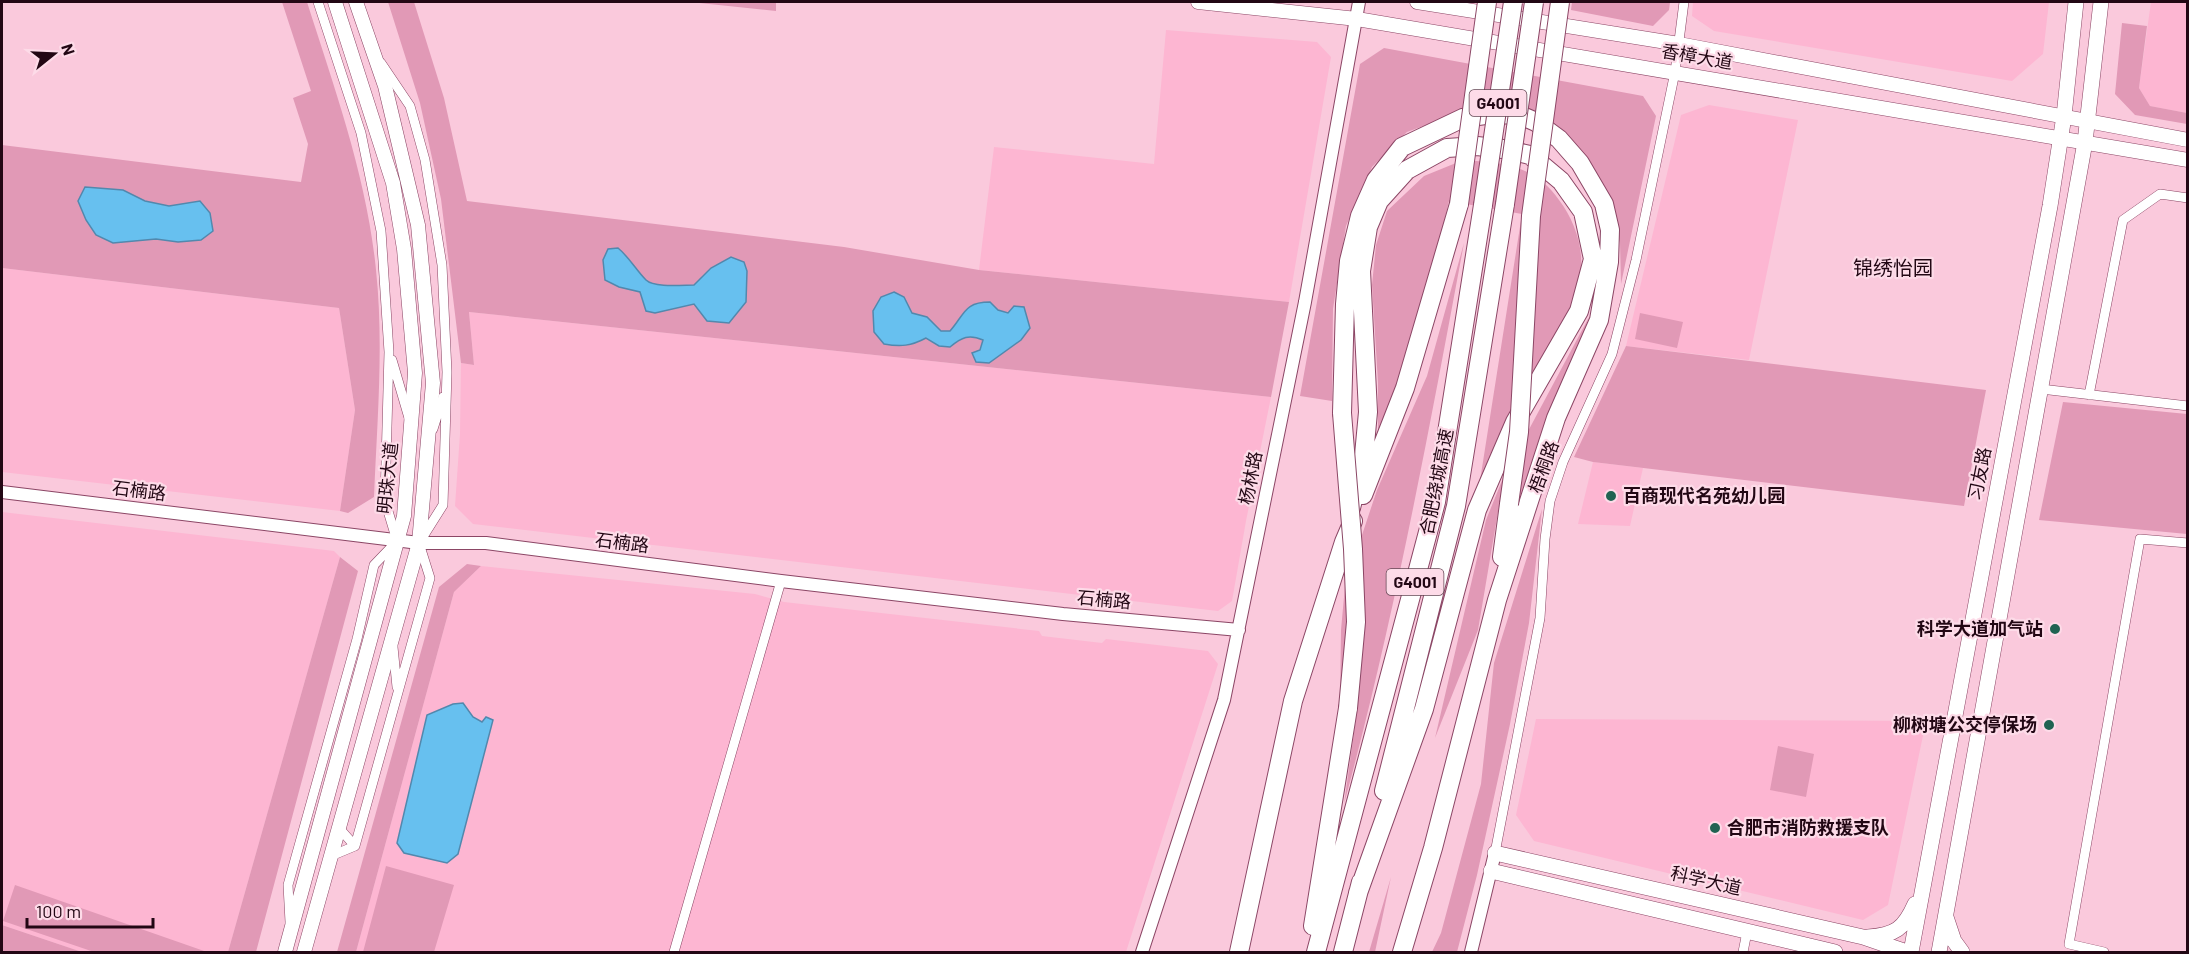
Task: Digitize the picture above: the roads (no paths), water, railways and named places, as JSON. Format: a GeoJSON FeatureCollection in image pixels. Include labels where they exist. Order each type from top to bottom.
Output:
{"type":"FeatureCollection","features":[{"type":"Feature","properties":{"kind":"highway"},"geometry":{"type":"LineString","coordinates":[[1239,952],[1293,701],[1344,542],[1405,388],[1459,204],[1487,2]]}},
{"type":"Feature","properties":{"kind":"highway","name":"合肥绕城高速"},"geometry":{"type":"LineString","coordinates":[[1316,952],[1436,502],[1513,2]]}},
{"type":"Feature","properties":{"kind":"highway","name":"合肥绕城高速"},"geometry":{"type":"LineString","coordinates":[[1342,952],[1456,506],[1505,204],[1534,2]]}},
{"type":"Feature","properties":{"kind":"highway"},"geometry":{"type":"LineString","coordinates":[[1497,600],[1519,432],[1531,216],[1560,2]]}},
{"type":"Feature","properties":{"kind":"highway"},"geometry":{"type":"LineString","coordinates":[[1309,952],[1348,708],[1356,622],[1353,549],[1342,413],[1345,304],[1349,261],[1360,216],[1376,180],[1402,147],[1463,118],[1493,114],[1520,115],[1536,122],[1559,138],[1580,163],[1604,204],[1610,230],[1609,262],[1599,320],[1556,418],[1497,600],[1432,848],[1402,950]]}},
{"type":"Feature","properties":{"kind":"highway"},"geometry":{"type":"LineString","coordinates":[[1344,542],[1364,454],[1368,412],[1361,271],[1368,227],[1379,201],[1407,170],[1447,148],[1477,146],[1530,155],[1562,181],[1583,212],[1593,259],[1579,311],[1515,422],[1477,510],[1424,709],[1358,893]]}},
{"type":"Feature","properties":{"kind":"main road","name":"明珠大道"},"geometry":{"type":"LineString","coordinates":[[285,952],[404,516],[416,373],[404,249],[393,183],[335,2]]}},
{"type":"Feature","properties":{"kind":"main road","name":"明珠大道"},"geometry":{"type":"LineString","coordinates":[[304,952],[419,543],[433,383],[418,225],[385,86],[356,2]]}},
{"type":"Feature","properties":{"kind":"main road","name":"香樟大道"},"geometry":{"type":"LineString","coordinates":[[1198,2],[1357,18],[2187,160]]}},
{"type":"Feature","properties":{"kind":"main road","name":"香樟大道"},"geometry":{"type":"LineString","coordinates":[[1417,2],[1679,44],[2187,140]]}},
{"type":"Feature","properties":{"kind":"main road","name":"习友路"},"geometry":{"type":"LineString","coordinates":[[1909,952],[1923,888],[2044,240],[2064,116],[2076,2]]}},
{"type":"Feature","properties":{"kind":"main road"},"geometry":{"type":"LineString","coordinates":[[1939,952],[2089,121],[2101,2]]}},
{"type":"Feature","properties":{"kind":"main road","name":"科学大道"},"geometry":{"type":"LineString","coordinates":[[1495,853],[1863,938],[1909,952]]}},
{"type":"Feature","properties":{"kind":"main road"},"geometry":{"type":"LineString","coordinates":[[1491,871],[1835,952]]}},
{"type":"Feature","properties":{"kind":"main road"},"geometry":{"type":"LineString","coordinates":[[1863,938],[1887,936],[1895,932],[1908,919],[1923,888]]}},
{"type":"Feature","properties":{"kind":"main road"},"geometry":{"type":"LineString","coordinates":[[1945,917],[1954,941],[1962,952]]}},
{"type":"Feature","properties":{"kind":"street"},"geometry":{"type":"LineString","coordinates":[[290,934],[288,885],[346,679],[374,565],[397,541],[385,501],[389,352],[381,231],[361,133],[318,2]]}},
{"type":"Feature","properties":{"kind":"street","name":"杨林路"},"geometry":{"type":"LineString","coordinates":[[1142,952],[1224,699],[1305,302],[1359,2]]}},
{"type":"Feature","properties":{"kind":"street","name":"梧桐路"},"geometry":{"type":"LineString","coordinates":[[1471,952],[1495,853],[1540,618],[1550,501],[1563,462],[1612,354],[1636,260],[1675,72],[1684,2]]}},
{"type":"Feature","properties":{"kind":"street"},"geometry":{"type":"LineString","coordinates":[[355,846],[430,578],[419,543],[443,505],[447,384],[442,265],[424,160],[410,106],[374,53]]}},
{"type":"Feature","properties":{"kind":"street"},"geometry":{"type":"LineString","coordinates":[[2089,396],[2123,220],[2160,194],[2187,198]]}},
{"type":"Feature","properties":{"kind":"street"},"geometry":{"type":"LineString","coordinates":[[389,352],[411,426]]}},
{"type":"Feature","properties":{"kind":"street"},"geometry":{"type":"LineString","coordinates":[[427,452],[447,384]]}},
{"type":"Feature","properties":{"kind":"street"},"geometry":{"type":"LineString","coordinates":[[2041,389],[2187,406]]}},
{"type":"Feature","properties":{"kind":"street","name":"石楠路"},"geometry":{"type":"LineString","coordinates":[[2,492],[397,541],[486,543],[1063,614],[1239,630]]}},
{"type":"Feature","properties":{"kind":"street"},"geometry":{"type":"LineString","coordinates":[[2104,952],[2069,944],[2140,539],[2187,543]]}},
{"type":"Feature","properties":{"kind":"street"},"geometry":{"type":"LineString","coordinates":[[674,952],[781,581]]}},
{"type":"Feature","properties":{"kind":"street"},"geometry":{"type":"LineString","coordinates":[[346,679],[372,635]]}},
{"type":"Feature","properties":{"kind":"street"},"geometry":{"type":"LineString","coordinates":[[392,639],[398,692]]}},
{"type":"Feature","properties":{"kind":"street"},"geometry":{"type":"LineString","coordinates":[[339,828],[355,846]]}},
{"type":"Feature","properties":{"kind":"street"},"geometry":{"type":"LineString","coordinates":[[331,856],[355,846]]}},
{"type":"Feature","properties":{"kind":"street"},"geometry":{"type":"LineString","coordinates":[[1743,952],[1748,932]]}},
{"type":"Feature","properties":{"kind":"water"},"geometry":{"type":"Polygon","coordinates":[[[85,187],[123,190],[145,201],[169,206],[200,201],[210,213],[213,231],[201,240],[178,242],[156,239],[113,243],[96,235],[86,220],[78,201],[85,187]]]}},
{"type":"Feature","properties":{"kind":"water"},"geometry":{"type":"Polygon","coordinates":[[[618,248],[646,280],[662,285],[694,285],[711,268],[731,257],[744,262],[747,271],[746,302],[729,323],[707,321],[694,304],[655,313],[646,311],[640,292],[619,287],[605,280],[603,260],[608,249],[618,248]]]}},
{"type":"Feature","properties":{"kind":"water"},"geometry":{"type":"Polygon","coordinates":[[[894,292],[904,297],[912,313],[927,317],[941,331],[950,331],[962,314],[975,304],[990,302],[998,310],[1008,313],[1014,306],[1024,307],[1030,328],[1021,340],[989,363],[976,362],[972,353],[980,350],[983,340],[974,337],[962,339],[950,347],[939,346],[926,338],[906,345],[884,344],[874,332],[873,311],[881,297],[894,292]]]}},
{"type":"Feature","properties":{"kind":"water"},"geometry":{"type":"Polygon","coordinates":[[[463,703],[473,717],[482,722],[486,717],[493,720],[458,854],[447,863],[404,853],[397,843],[427,715],[453,704],[463,703]]]}},
{"type":"Feature","properties":{"kind":"place","name":"百商现代名苑幼儿园"},"geometry":{"type":"Point","coordinates":[1611,496]}},
{"type":"Feature","properties":{"kind":"place","name":"科学大道加气站"},"geometry":{"type":"Point","coordinates":[2055,629]}},
{"type":"Feature","properties":{"kind":"place","name":"柳树塘公交停保场"},"geometry":{"type":"Point","coordinates":[2049,725]}},
{"type":"Feature","properties":{"kind":"place","name":"合肥市消防救援支队"},"geometry":{"type":"Point","coordinates":[1715,828]}},
{"type":"Feature","properties":{"kind":"district","name":"锦绣怡园"},"geometry":{"type":"Point","coordinates":[1893,268]}}]}
